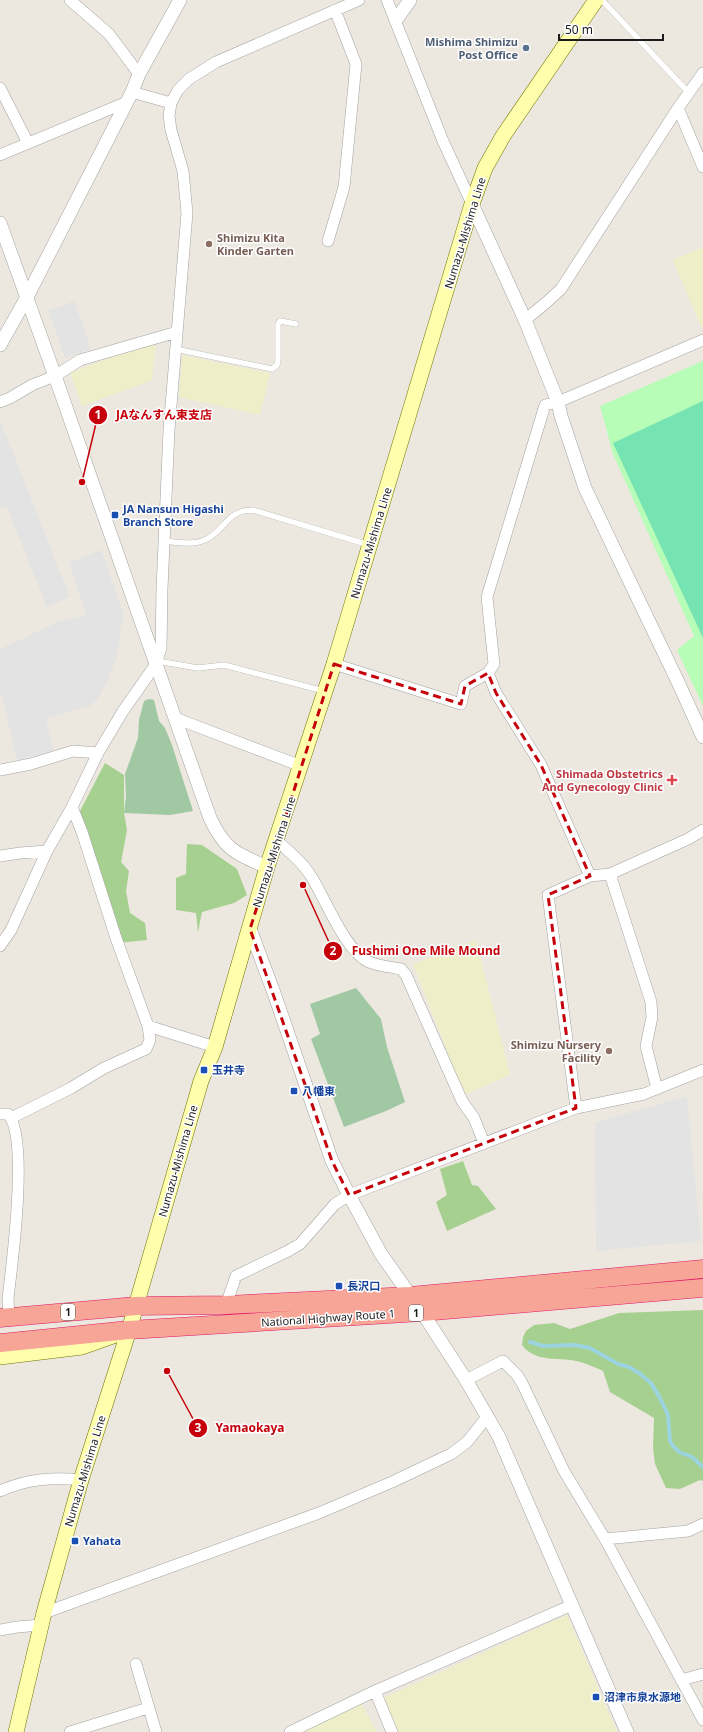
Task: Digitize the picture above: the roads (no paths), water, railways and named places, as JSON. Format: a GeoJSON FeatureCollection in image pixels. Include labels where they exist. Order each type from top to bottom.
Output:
{"type":"FeatureCollection","features":[{"type":"Feature","properties":{"kind":"highway","name":"National Highway Route 1"},"geometry":{"type":"LineString","coordinates":[[4,1318],[136,1306],[226,1306],[410,1296],[703,1269]]}},
{"type":"Feature","properties":{"kind":"highway","name":"National Highway Route 1"},"geometry":{"type":"LineString","coordinates":[[0,1343],[129,1330],[422,1312],[703,1288]]}},
{"type":"Feature","properties":{"kind":"main road","name":"Numazu-Mishima Line"},"geometry":{"type":"LineString","coordinates":[[16,1732],[43,1619],[81,1480],[129,1330],[201,1081],[215,1047],[267,867],[326,692],[472,204],[485,168],[503,136],[596,0]]}},
{"type":"Feature","properties":{"kind":"main road"},"geometry":{"type":"LineString","coordinates":[[0,1357],[82,1347],[129,1330]]}},
{"type":"Feature","properties":{"kind":"street"},"geometry":{"type":"LineString","coordinates":[[70,0],[109,34],[139,74]]}},
{"type":"Feature","properties":{"kind":"street"},"geometry":{"type":"LineString","coordinates":[[0,345],[129,97],[139,74],[180,0]]}},
{"type":"Feature","properties":{"kind":"street"},"geometry":{"type":"LineString","coordinates":[[0,946],[11,930],[47,851],[72,807],[98,754],[123,711],[157,662],[161,648],[168,430],[187,213],[183,171],[171,130],[171,103],[178,90],[189,79],[210,65],[359,0]]}},
{"type":"Feature","properties":{"kind":"street"},"geometry":{"type":"LineString","coordinates":[[387,0],[443,141],[525,320],[558,402],[561,416],[585,488],[703,737]]}},
{"type":"Feature","properties":{"kind":"street"},"geometry":{"type":"LineString","coordinates":[[396,20],[410,0]]}},
{"type":"Feature","properties":{"kind":"street"},"geometry":{"type":"LineString","coordinates":[[328,241],[344,187],[356,64],[335,10]]}},
{"type":"Feature","properties":{"kind":"street"},"geometry":{"type":"LineString","coordinates":[[525,320],[560,289],[678,108],[703,73]]}},
{"type":"Feature","properties":{"kind":"street"},"geometry":{"type":"LineString","coordinates":[[0,88],[28,143]]}},
{"type":"Feature","properties":{"kind":"street"},"geometry":{"type":"LineString","coordinates":[[0,155],[129,97],[171,103]]}},
{"type":"Feature","properties":{"kind":"street"},"geometry":{"type":"LineString","coordinates":[[678,108],[703,167]]}},
{"type":"Feature","properties":{"kind":"street"},"geometry":{"type":"LineString","coordinates":[[0,223],[157,662],[210,818],[221,840],[231,849],[267,867]]}},
{"type":"Feature","properties":{"kind":"street"},"geometry":{"type":"LineString","coordinates":[[0,402],[32,385],[55,376],[80,360],[177,332]]}},
{"type":"Feature","properties":{"kind":"street"},"geometry":{"type":"LineString","coordinates":[[334,664],[461,704],[465,686],[488,673],[494,664],[487,597],[545,405],[558,402],[703,340]]}},
{"type":"Feature","properties":{"kind":"street"},"geometry":{"type":"LineString","coordinates":[[488,673],[496,693],[541,765],[590,876]]}},
{"type":"Feature","properties":{"kind":"street"},"geometry":{"type":"LineString","coordinates":[[175,718],[301,766]]}},
{"type":"Feature","properties":{"kind":"street"},"geometry":{"type":"LineString","coordinates":[[0,770],[31,764],[73,751],[98,754]]}},
{"type":"Feature","properties":{"kind":"street"},"geometry":{"type":"LineString","coordinates":[[11,1118],[71,1088],[104,1068],[146,1049],[150,1040],[148,1026],[116,938],[82,832],[72,807]]}},
{"type":"Feature","properties":{"kind":"street"},"geometry":{"type":"LineString","coordinates":[[576,1108],[548,895],[590,876],[610,874],[688,839],[703,830]]}},
{"type":"Feature","properties":{"kind":"street"},"geometry":{"type":"LineString","coordinates":[[277,841],[298,860],[310,875],[326,900],[343,934],[362,957],[377,964],[402,969],[462,1101],[474,1118],[484,1143]]}},
{"type":"Feature","properties":{"kind":"street"},"geometry":{"type":"LineString","coordinates":[[0,856],[20,852],[47,851]]}},
{"type":"Feature","properties":{"kind":"street"},"geometry":{"type":"LineString","coordinates":[[610,874],[651,1002],[652,1017],[646,1046],[657,1089]]}},
{"type":"Feature","properties":{"kind":"street"},"geometry":{"type":"LineString","coordinates":[[250,929],[274,993],[332,1161],[381,1254],[422,1312],[466,1380],[499,1437],[627,1732]]}},
{"type":"Feature","properties":{"kind":"street"},"geometry":{"type":"LineString","coordinates":[[148,1026],[215,1047]]}},
{"type":"Feature","properties":{"kind":"street"},"geometry":{"type":"LineString","coordinates":[[226,1306],[236,1276],[300,1244],[335,1204],[349,1195],[576,1108],[644,1094],[703,1070]]}},
{"type":"Feature","properties":{"kind":"street"},"geometry":{"type":"LineString","coordinates":[[0,1114],[8,1114],[15,1126],[19,1170],[4,1298],[4,1318]]}},
{"type":"Feature","properties":{"kind":"street"},"geometry":{"type":"LineString","coordinates":[[466,1380],[503,1361],[517,1375],[564,1471],[605,1539],[703,1720]]}},
{"type":"Feature","properties":{"kind":"street"},"geometry":{"type":"LineString","coordinates":[[0,1630],[17,1627],[43,1619],[319,1513],[384,1485],[451,1454],[467,1442],[487,1417]]}},
{"type":"Feature","properties":{"kind":"street"},"geometry":{"type":"LineString","coordinates":[[0,1491],[14,1485],[38,1479],[65,1478],[81,1480]]}},
{"type":"Feature","properties":{"kind":"street"},"geometry":{"type":"LineString","coordinates":[[605,1539],[688,1530],[703,1524]]}},
{"type":"Feature","properties":{"kind":"street"},"geometry":{"type":"LineString","coordinates":[[290,1732],[375,1691],[572,1605]]}},
{"type":"Feature","properties":{"kind":"street"},"geometry":{"type":"LineString","coordinates":[[136,1664],[156,1732]]}},
{"type":"Feature","properties":{"kind":"street"},"geometry":{"type":"LineString","coordinates":[[681,1680],[703,1674]]}},
{"type":"Feature","properties":{"kind":"street"},"geometry":{"type":"LineString","coordinates":[[375,1691],[392,1732]]}},
{"type":"Feature","properties":{"kind":"street"},"geometry":{"type":"LineString","coordinates":[[70,1732],[148,1708]]}},
{"type":"Feature","properties":{"kind":"lane"},"geometry":{"type":"LineString","coordinates":[[602,0],[695,86]]}},
{"type":"Feature","properties":{"kind":"lane"},"geometry":{"type":"LineString","coordinates":[[175,349],[272,369],[277,365],[278,360],[278,324],[280,321],[296,324]]}},
{"type":"Feature","properties":{"kind":"lane"},"geometry":{"type":"LineString","coordinates":[[164,541],[191,543],[206,539],[215,534],[235,513],[243,510],[252,510],[370,546]]}},
{"type":"Feature","properties":{"kind":"lane"},"geometry":{"type":"LineString","coordinates":[[157,662],[198,668],[224,664],[326,692]]}},
{"type":"Feature","properties":{"kind":"waterway"},"geometry":{"type":"LineString","coordinates":[[530,1342],[543,1346],[574,1345],[590,1348],[618,1364],[629,1367],[639,1373],[651,1383],[668,1415],[670,1441],[673,1446],[679,1452],[692,1457],[703,1467]]}},
{"type":"Feature","properties":{"kind":"place","name":"Mishima Shimizu Post Office"},"geometry":{"type":"Point","coordinates":[526,48]}},
{"type":"Feature","properties":{"kind":"place","name":"Shimizu Kita Kinder Garten"},"geometry":{"type":"Point","coordinates":[209,244]}},
{"type":"Feature","properties":{"kind":"place","name":"JAなんすん東支店"},"geometry":{"type":"Point","coordinates":[82,482]}},
{"type":"Feature","properties":{"kind":"place","name":"JA Nansun Higashi Branch Store"},"geometry":{"type":"Point","coordinates":[115,515]}},
{"type":"Feature","properties":{"kind":"place","name":"Shimada Obstetrics And Gynecology Clinic"},"geometry":{"type":"Point","coordinates":[672,780]}},
{"type":"Feature","properties":{"kind":"place","name":"Fushimi One Mile Mound"},"geometry":{"type":"Point","coordinates":[303,885]}},
{"type":"Feature","properties":{"kind":"place","name":"Shimizu Nursery Facility"},"geometry":{"type":"Point","coordinates":[609,1051]}},
{"type":"Feature","properties":{"kind":"place","name":"玉井寺"},"geometry":{"type":"Point","coordinates":[204,1070]}},
{"type":"Feature","properties":{"kind":"place","name":"八幡東"},"geometry":{"type":"Point","coordinates":[294,1091]}},
{"type":"Feature","properties":{"kind":"place","name":"長沢口"},"geometry":{"type":"Point","coordinates":[339,1286]}},
{"type":"Feature","properties":{"kind":"place","name":"Yamaokaya"},"geometry":{"type":"Point","coordinates":[167,1371]}},
{"type":"Feature","properties":{"kind":"place","name":"Yahata"},"geometry":{"type":"Point","coordinates":[75,1541]}},
{"type":"Feature","properties":{"kind":"place","name":"沼津市泉水源地"},"geometry":{"type":"Point","coordinates":[596,1697]}}]}
